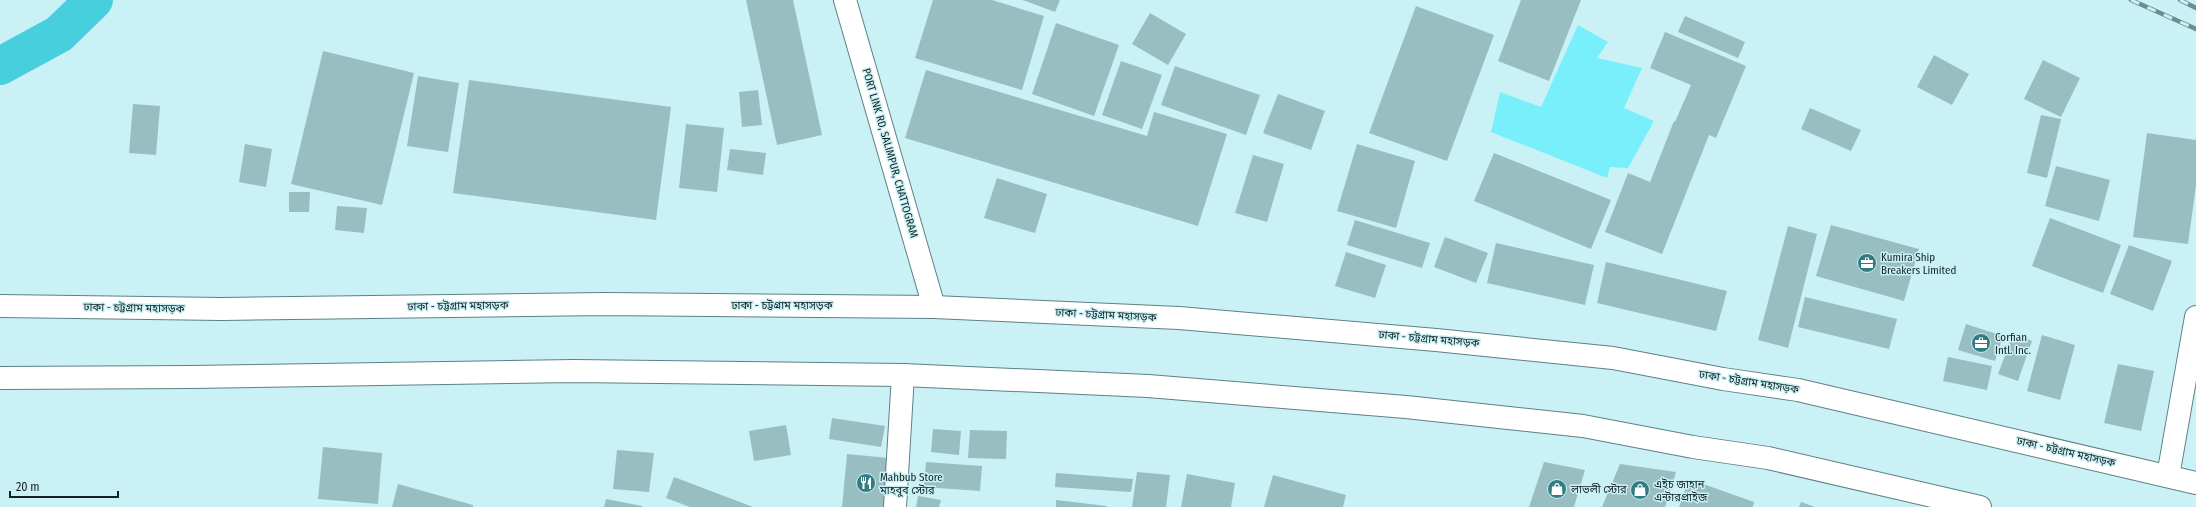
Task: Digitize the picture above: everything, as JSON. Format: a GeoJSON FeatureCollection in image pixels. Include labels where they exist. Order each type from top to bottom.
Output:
{"type":"FeatureCollection","features":[{"type":"Feature","properties":{"kind":"main road","name":"PORT LINK RD, SALIMPUR, CHATTOGRAM"},"geometry":{"type":"LineString","coordinates":[[845,0],[934,307]]}},
{"type":"Feature","properties":{"kind":"main road","name":"ঢাকা - চট্টগ্রাম মহাসড়ক"},"geometry":{"type":"LineString","coordinates":[[0,306],[222,309],[605,304],[934,307],[1179,318],[1436,340],[1613,358],[1723,379],[1798,390],[2196,483]]}},
{"type":"Feature","properties":{"kind":"main road"},"geometry":{"type":"LineString","coordinates":[[2168,476],[2196,317]]}},
{"type":"Feature","properties":{"kind":"main road"},"geometry":{"type":"LineString","coordinates":[[0,378],[183,378],[574,372],[903,375],[1148,386],[1406,407],[1582,426],[1693,447],[1768,458],[1980,507]]}},
{"type":"Feature","properties":{"kind":"main road"},"geometry":{"type":"LineString","coordinates":[[895,507],[903,375]]}},
{"type":"Feature","properties":{"kind":"shaded area"},"geometry":{"type":"Polygon","coordinates":[[[1578,25],[1608,42],[1597,58],[1642,68],[1624,108],[1654,121],[1628,168],[1610,167],[1607,178],[1491,132],[1500,92],[1541,107],[1578,25]]]}},
{"type":"Feature","properties":{"kind":"building"},"geometry":{"type":"Polygon","coordinates":[[[746,0],[793,0],[822,135],[777,145],[746,0]]]}},
{"type":"Feature","properties":{"kind":"building"},"geometry":{"type":"Polygon","coordinates":[[[933,0],[992,0],[1044,16],[1022,90],[915,58],[933,0]]]}},
{"type":"Feature","properties":{"kind":"building"},"geometry":{"type":"Polygon","coordinates":[[[1023,0],[1060,0],[1055,12],[1023,0]]]}},
{"type":"Feature","properties":{"kind":"building"},"geometry":{"type":"Polygon","coordinates":[[[1521,0],[1581,0],[1549,81],[1498,61],[1521,0]]]}},
{"type":"Feature","properties":{"kind":"building"},"geometry":{"type":"Polygon","coordinates":[[[1416,6],[1494,35],[1447,161],[1369,133],[1416,6]]]}},
{"type":"Feature","properties":{"kind":"building"},"geometry":{"type":"Polygon","coordinates":[[[1150,13],[1186,34],[1168,65],[1132,44],[1150,13]]]}},
{"type":"Feature","properties":{"kind":"building"},"geometry":{"type":"Polygon","coordinates":[[[1685,16],[1745,42],[1738,58],[1678,32],[1685,16]]]}},
{"type":"Feature","properties":{"kind":"building"},"geometry":{"type":"Polygon","coordinates":[[[1056,23],[1119,45],[1094,116],[1032,94],[1056,23]]]}},
{"type":"Feature","properties":{"kind":"building"},"geometry":{"type":"Polygon","coordinates":[[[1665,32],[1746,66],[1716,138],[1709,135],[1662,254],[1605,232],[1628,173],[1650,182],[1674,121],[1675,122],[1691,85],[1650,68],[1665,32]]]}},
{"type":"Feature","properties":{"kind":"building"},"geometry":{"type":"Polygon","coordinates":[[[323,51],[414,73],[382,205],[291,184],[323,51]]]}},
{"type":"Feature","properties":{"kind":"building"},"geometry":{"type":"Polygon","coordinates":[[[1934,55],[1969,74],[1952,105],[1917,87],[1934,55]]]}},
{"type":"Feature","properties":{"kind":"building"},"geometry":{"type":"Polygon","coordinates":[[[2043,60],[2080,78],[2061,117],[2024,99],[2043,60]]]}},
{"type":"Feature","properties":{"kind":"building"},"geometry":{"type":"Polygon","coordinates":[[[1121,61],[1162,75],[1142,129],[1102,115],[1121,61]]]}},
{"type":"Feature","properties":{"kind":"building"},"geometry":{"type":"Polygon","coordinates":[[[1175,66],[1260,95],[1246,135],[1161,105],[1175,66]]]}},
{"type":"Feature","properties":{"kind":"building"},"geometry":{"type":"Polygon","coordinates":[[[926,70],[1147,136],[1154,112],[1227,134],[1198,226],[905,138],[926,70]]]}},
{"type":"Feature","properties":{"kind":"building"},"geometry":{"type":"Polygon","coordinates":[[[418,76],[459,83],[448,152],[407,146],[418,76]]]}},
{"type":"Feature","properties":{"kind":"building"},"geometry":{"type":"Polygon","coordinates":[[[469,80],[671,107],[656,220],[453,193],[469,80]]]}},
{"type":"Feature","properties":{"kind":"building"},"geometry":{"type":"Polygon","coordinates":[[[758,90],[762,125],[742,127],[739,92],[758,90]]]}},
{"type":"Feature","properties":{"kind":"building"},"geometry":{"type":"Polygon","coordinates":[[[1278,94],[1325,111],[1311,150],[1263,133],[1278,94]]]}},
{"type":"Feature","properties":{"kind":"building"},"geometry":{"type":"Polygon","coordinates":[[[133,104],[160,106],[156,155],[129,153],[133,104]]]}},
{"type":"Feature","properties":{"kind":"building"},"geometry":{"type":"Polygon","coordinates":[[[1810,108],[1861,130],[1851,151],[1801,129],[1810,108]]]}},
{"type":"Feature","properties":{"kind":"building"},"geometry":{"type":"Polygon","coordinates":[[[2041,115],[2061,119],[2047,178],[2027,173],[2041,115]]]}},
{"type":"Feature","properties":{"kind":"building"},"geometry":{"type":"Polygon","coordinates":[[[686,124],[724,128],[717,192],[679,188],[686,124]]]}},
{"type":"Feature","properties":{"kind":"building"},"geometry":{"type":"Polygon","coordinates":[[[2147,133],[2196,140],[2196,185],[2188,244],[2133,237],[2147,133]]]}},
{"type":"Feature","properties":{"kind":"building"},"geometry":{"type":"Polygon","coordinates":[[[245,144],[272,149],[266,187],[239,182],[245,144]]]}},
{"type":"Feature","properties":{"kind":"building"},"geometry":{"type":"Polygon","coordinates":[[[1357,144],[1415,161],[1396,228],[1337,211],[1357,144]]]}},
{"type":"Feature","properties":{"kind":"building"},"geometry":{"type":"Polygon","coordinates":[[[730,149],[766,153],[763,175],[727,170],[730,149]]]}},
{"type":"Feature","properties":{"kind":"building"},"geometry":{"type":"Polygon","coordinates":[[[1494,153],[1611,200],[1591,249],[1474,201],[1494,153]]]}},
{"type":"Feature","properties":{"kind":"building"},"geometry":{"type":"Polygon","coordinates":[[[1253,155],[1284,164],[1267,222],[1235,213],[1253,155]]]}},
{"type":"Feature","properties":{"kind":"building"},"geometry":{"type":"Polygon","coordinates":[[[2056,166],[2110,180],[2099,221],[2045,206],[2056,166]]]}},
{"type":"Feature","properties":{"kind":"building"},"geometry":{"type":"Polygon","coordinates":[[[997,178],[1047,194],[1035,233],[984,218],[997,178]]]}},
{"type":"Feature","properties":{"kind":"building"},"geometry":{"type":"Polygon","coordinates":[[[289,192],[310,192],[309,212],[289,212],[289,192]]]}},
{"type":"Feature","properties":{"kind":"building"},"geometry":{"type":"Polygon","coordinates":[[[337,206],[367,208],[364,233],[335,230],[337,206]]]}},
{"type":"Feature","properties":{"kind":"building"},"geometry":{"type":"Polygon","coordinates":[[[2050,218],[2121,245],[2103,293],[2032,266],[2050,218]]]}},
{"type":"Feature","properties":{"kind":"building"},"geometry":{"type":"Polygon","coordinates":[[[1355,220],[1430,243],[1422,268],[1347,245],[1355,220]]]}},
{"type":"Feature","properties":{"kind":"building","name":"Kumira Ship Breakers Limited"},"geometry":{"type":"Polygon","coordinates":[[[1831,225],[1919,249],[1904,301],[1816,276],[1831,225]]]}},
{"type":"Feature","properties":{"kind":"building"},"geometry":{"type":"Polygon","coordinates":[[[1788,226],[1817,234],[1788,348],[1758,340],[1788,226]]]}},
{"type":"Feature","properties":{"kind":"building"},"geometry":{"type":"Polygon","coordinates":[[[1445,237],[1488,253],[1476,283],[1434,267],[1445,237]]]}},
{"type":"Feature","properties":{"kind":"building"},"geometry":{"type":"Polygon","coordinates":[[[1496,243],[1594,265],[1585,305],[1487,283],[1496,243]]]}},
{"type":"Feature","properties":{"kind":"building"},"geometry":{"type":"Polygon","coordinates":[[[2129,245],[2172,261],[2153,311],[2110,294],[2129,245]]]}},
{"type":"Feature","properties":{"kind":"building"},"geometry":{"type":"Polygon","coordinates":[[[1346,252],[1386,265],[1375,298],[1335,286],[1346,252]]]}},
{"type":"Feature","properties":{"kind":"building"},"geometry":{"type":"Polygon","coordinates":[[[1606,262],[1727,291],[1716,331],[1597,303],[1606,262]]]}},
{"type":"Feature","properties":{"kind":"building"},"geometry":{"type":"Polygon","coordinates":[[[1805,297],[1897,319],[1889,349],[1798,327],[1805,297]]]}},
{"type":"Feature","properties":{"kind":"building","name":"Corfian Intl. Inc."},"geometry":{"type":"Polygon","coordinates":[[[1966,324],[2003,336],[1995,361],[1958,350],[1966,324]]]}},
{"type":"Feature","properties":{"kind":"building"},"geometry":{"type":"Polygon","coordinates":[[[2013,334],[2032,341],[2018,381],[1998,374],[2013,334]]]}},
{"type":"Feature","properties":{"kind":"building"},"geometry":{"type":"Polygon","coordinates":[[[2042,335],[2075,345],[2060,400],[2027,391],[2042,335]]]}},
{"type":"Feature","properties":{"kind":"building"},"geometry":{"type":"Polygon","coordinates":[[[1948,357],[1992,366],[1987,390],[1943,381],[1948,357]]]}},
{"type":"Feature","properties":{"kind":"building"},"geometry":{"type":"Polygon","coordinates":[[[2118,364],[2154,371],[2141,431],[2104,423],[2118,364]]]}},
{"type":"Feature","properties":{"kind":"building"},"geometry":{"type":"Polygon","coordinates":[[[832,418],[885,426],[881,447],[829,439],[832,418]]]}},
{"type":"Feature","properties":{"kind":"building"},"geometry":{"type":"Polygon","coordinates":[[[786,425],[791,455],[754,461],[749,431],[786,425]]]}},
{"type":"Feature","properties":{"kind":"building"},"geometry":{"type":"Polygon","coordinates":[[[933,429],[961,431],[959,455],[931,452],[933,429]]]}},
{"type":"Feature","properties":{"kind":"building"},"geometry":{"type":"Polygon","coordinates":[[[970,430],[1007,431],[1006,459],[968,458],[970,430]]]}},
{"type":"Feature","properties":{"kind":"building"},"geometry":{"type":"Polygon","coordinates":[[[323,447],[382,453],[378,504],[318,499],[323,447]]]}},
{"type":"Feature","properties":{"kind":"building"},"geometry":{"type":"Polygon","coordinates":[[[617,450],[654,453],[649,492],[613,489],[617,450]]]}},
{"type":"Feature","properties":{"kind":"building","name":"Mahbub Store মাহবুব স্টোর"},"geometry":{"type":"Polygon","coordinates":[[[847,454],[889,458],[884,507],[842,507],[847,454]]]}},
{"type":"Feature","properties":{"kind":"building"},"geometry":{"type":"Polygon","coordinates":[[[926,462],[982,466],[980,491],[924,487],[926,462]]]}},
{"type":"Feature","properties":{"kind":"building","name":"লাভলী স্টোর"},"geometry":{"type":"Polygon","coordinates":[[[1544,462],[1585,470],[1574,507],[1529,507],[1544,462]]]}},
{"type":"Feature","properties":{"kind":"building","name":"এইচ জাহান এন্টারপ্রাইজ"},"geometry":{"type":"Polygon","coordinates":[[[1620,464],[1676,472],[1665,507],[1602,507],[1620,464]]]}},
{"type":"Feature","properties":{"kind":"building"},"geometry":{"type":"Polygon","coordinates":[[[1137,472],[1170,475],[1166,507],[1132,507],[1137,472]]]}},
{"type":"Feature","properties":{"kind":"building"},"geometry":{"type":"Polygon","coordinates":[[[1056,473],[1133,479],[1131,492],[1055,487],[1056,473]]]}},
{"type":"Feature","properties":{"kind":"building"},"geometry":{"type":"Polygon","coordinates":[[[1187,474],[1235,483],[1231,507],[1181,507],[1187,474]]]}},
{"type":"Feature","properties":{"kind":"building"},"geometry":{"type":"Polygon","coordinates":[[[1273,475],[1346,495],[1343,507],[1264,507],[1273,475]]]}},
{"type":"Feature","properties":{"kind":"building"},"geometry":{"type":"Polygon","coordinates":[[[674,477],[753,507],[690,507],[666,498],[674,477]]]}},
{"type":"Feature","properties":{"kind":"building"},"geometry":{"type":"Polygon","coordinates":[[[1689,479],[1754,502],[1753,507],[1679,507],[1689,479]]]}},
{"type":"Feature","properties":{"kind":"building"},"geometry":{"type":"Polygon","coordinates":[[[398,484],[473,505],[473,507],[392,507],[398,484]]]}},
{"type":"Feature","properties":{"kind":"building"},"geometry":{"type":"Polygon","coordinates":[[[918,496],[941,500],[939,507],[916,507],[918,496]]]}},
{"type":"Feature","properties":{"kind":"building"},"geometry":{"type":"Polygon","coordinates":[[[606,499],[642,506],[642,507],[604,507],[606,499]]]}},
{"type":"Feature","properties":{"kind":"building"},"geometry":{"type":"Polygon","coordinates":[[[1056,500],[1107,506],[1107,507],[1056,507],[1056,500]]]}},
{"type":"Feature","properties":{"kind":"building"},"geometry":{"type":"Polygon","coordinates":[[[1801,502],[1815,507],[1799,507],[1801,502]]]}},
{"type":"Feature","properties":{"kind":"waterway"},"geometry":{"type":"LineString","coordinates":[[0,66],[59,34],[94,0]]}},
{"type":"Feature","properties":{"kind":"railway"},"geometry":{"type":"LineString","coordinates":[[2131,0],[2196,29]]}},
{"type":"Feature","properties":{"kind":"railway"},"geometry":{"type":"LineString","coordinates":[[2180,0],[2196,8]]}},
{"type":"Feature","properties":{"kind":"place","name":"Kumira Ship Breakers Limited"},"geometry":{"type":"Point","coordinates":[1867,263]}},
{"type":"Feature","properties":{"kind":"place","name":"Corfian Intl. Inc."},"geometry":{"type":"Point","coordinates":[1981,343]}},
{"type":"Feature","properties":{"kind":"place","name":"Mahbub Store মাহবুব স্টোর"},"geometry":{"type":"Point","coordinates":[866,483]}},
{"type":"Feature","properties":{"kind":"place","name":"লাভলী স্টোর"},"geometry":{"type":"Point","coordinates":[1557,489]}},
{"type":"Feature","properties":{"kind":"place","name":"এইচ জাহান এন্টারপ্রাইজ"},"geometry":{"type":"Point","coordinates":[1640,490]}}]}
